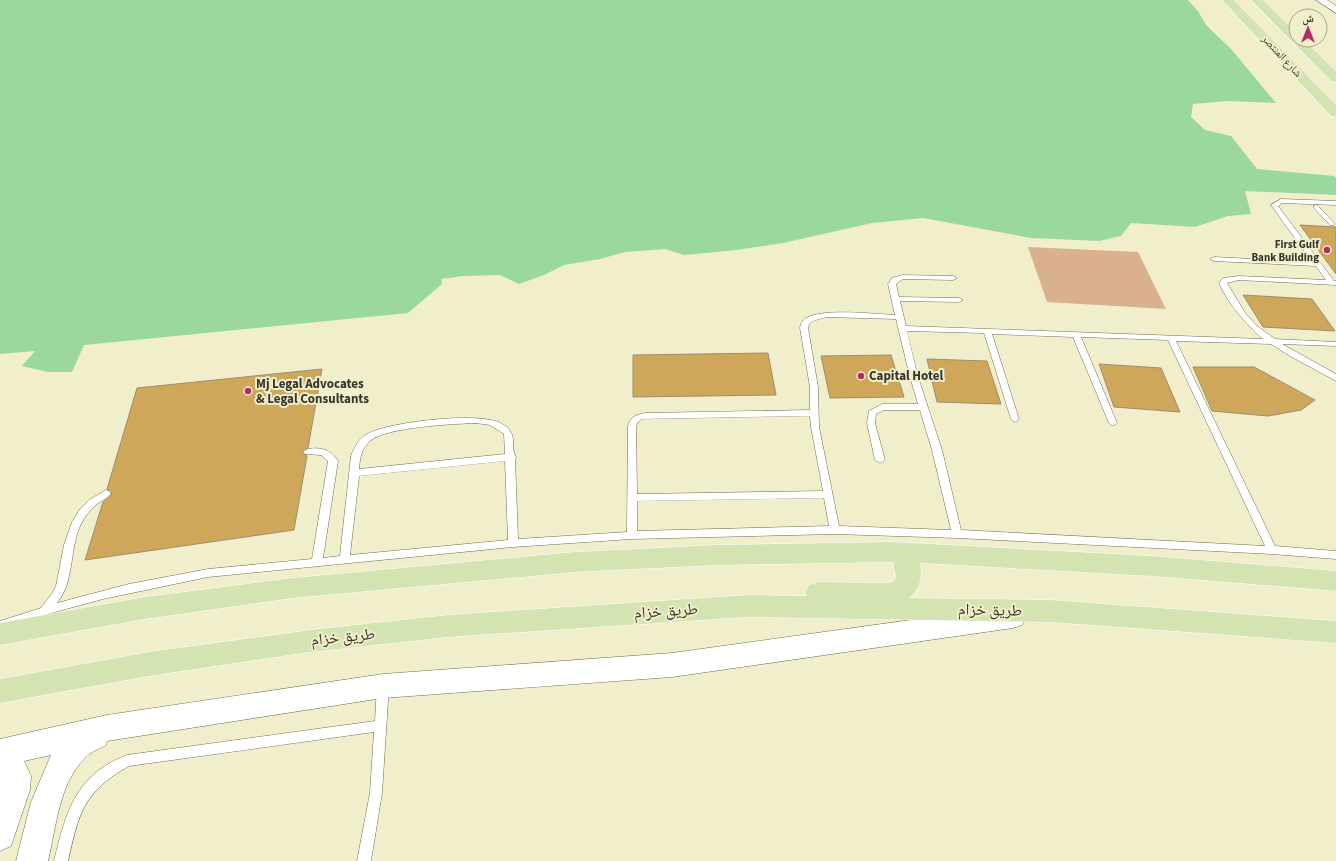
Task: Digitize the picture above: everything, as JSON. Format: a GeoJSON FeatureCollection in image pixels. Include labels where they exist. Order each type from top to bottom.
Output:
{"type":"FeatureCollection","features":[{"type":"Feature","properties":{"kind":"main road","name":"شارع المنتصر"},"geometry":{"type":"LineString","coordinates":[[1228,0],[1336,113]]}},
{"type":"Feature","properties":{"kind":"main road"},"geometry":{"type":"LineString","coordinates":[[1256,0],[1288,30]]}},
{"type":"Feature","properties":{"kind":"main road"},"geometry":{"type":"LineString","coordinates":[[1306,48],[1336,78]]}},
{"type":"Feature","properties":{"kind":"main road"},"geometry":{"type":"LineString","coordinates":[[0,634],[145,608],[293,588],[575,562],[718,555],[906,553],[1152,566],[1336,581]]}},
{"type":"Feature","properties":{"kind":"main road"},"geometry":{"type":"LineString","coordinates":[[748,606],[791,592],[887,593],[899,591],[906,586],[909,577],[906,553]]}},
{"type":"Feature","properties":{"kind":"main road","name":"طريق خزام"},"geometry":{"type":"LineString","coordinates":[[0,691],[149,664],[310,641],[448,626],[748,606],[1050,611],[1336,632]]}},
{"type":"Feature","properties":{"kind":"street"},"geometry":{"type":"LineString","coordinates":[[1321,0],[1336,10]]}},
{"type":"Feature","properties":{"kind":"street"},"geometry":{"type":"LineString","coordinates":[[0,753],[106,728],[383,686],[672,665],[1050,611]]}},
{"type":"Feature","properties":{"kind":"street"},"geometry":{"type":"LineString","coordinates":[[32,861],[54,780],[64,761],[75,747],[106,728]]}},
{"type":"Feature","properties":{"kind":"street"},"geometry":{"type":"LineString","coordinates":[[0,762],[10,765],[16,776],[14,790],[0,835]]}},
{"type":"Feature","properties":{"kind":"lane"},"geometry":{"type":"LineString","coordinates":[[1274,205],[1281,201],[1336,203]]}},
{"type":"Feature","properties":{"kind":"lane"},"geometry":{"type":"LineString","coordinates":[[1274,205],[1336,208]]}},
{"type":"Feature","properties":{"kind":"lane"},"geometry":{"type":"LineString","coordinates":[[1274,205],[1317,264],[1334,283]]}},
{"type":"Feature","properties":{"kind":"lane"},"geometry":{"type":"LineString","coordinates":[[1316,207],[1332,224]]}},
{"type":"Feature","properties":{"kind":"lane"},"geometry":{"type":"LineString","coordinates":[[1214,259],[1317,264]]}},
{"type":"Feature","properties":{"kind":"lane"},"geometry":{"type":"LineString","coordinates":[[953,278],[906,276],[898,278],[892,284],[914,377],[937,450],[957,534]]}},
{"type":"Feature","properties":{"kind":"lane"},"geometry":{"type":"LineString","coordinates":[[1334,283],[1239,278],[1226,280],[1224,283],[1243,315],[1256,330],[1270,341],[1336,378]]}},
{"type":"Feature","properties":{"kind":"lane"},"geometry":{"type":"LineString","coordinates":[[895,299],[960,300]]}},
{"type":"Feature","properties":{"kind":"lane"},"geometry":{"type":"LineString","coordinates":[[834,530],[814,413],[814,386],[804,334],[805,323],[810,319],[826,315],[900,316]]}},
{"type":"Feature","properties":{"kind":"lane"},"geometry":{"type":"LineString","coordinates":[[902,328],[1336,344]]}},
{"type":"Feature","properties":{"kind":"lane"},"geometry":{"type":"LineString","coordinates":[[987,331],[1015,419]]}},
{"type":"Feature","properties":{"kind":"lane"},"geometry":{"type":"LineString","coordinates":[[1076,334],[1113,423]]}},
{"type":"Feature","properties":{"kind":"lane"},"geometry":{"type":"LineString","coordinates":[[1171,338],[1272,550]]}},
{"type":"Feature","properties":{"kind":"lane"},"geometry":{"type":"LineString","coordinates":[[880,460],[871,423],[872,414],[882,407],[924,407]]}},
{"type":"Feature","properties":{"kind":"lane"},"geometry":{"type":"LineString","coordinates":[[632,535],[632,426],[634,420],[646,416],[814,413]]}},
{"type":"Feature","properties":{"kind":"lane"},"geometry":{"type":"LineString","coordinates":[[345,558],[354,473],[358,449],[363,442],[379,432],[397,428],[476,420],[497,423],[509,434],[513,543]]}},
{"type":"Feature","properties":{"kind":"lane"},"geometry":{"type":"LineString","coordinates":[[308,452],[322,452],[328,454],[334,465],[317,561]]}},
{"type":"Feature","properties":{"kind":"lane"},"geometry":{"type":"LineString","coordinates":[[354,473],[511,457]]}},
{"type":"Feature","properties":{"kind":"lane"},"geometry":{"type":"LineString","coordinates":[[45,609],[58,594],[61,586],[76,520],[87,506],[106,492]]}},
{"type":"Feature","properties":{"kind":"lane"},"geometry":{"type":"LineString","coordinates":[[632,498],[828,494]]}},
{"type":"Feature","properties":{"kind":"lane"},"geometry":{"type":"LineString","coordinates":[[0,626],[45,609],[169,580],[345,558],[513,543],[632,535],[834,530],[957,534],[1272,550],[1336,555]]}},
{"type":"Feature","properties":{"kind":"lane"},"geometry":{"type":"LineString","coordinates":[[364,861],[376,793],[383,686]]}},
{"type":"Feature","properties":{"kind":"lane"},"geometry":{"type":"LineString","coordinates":[[61,861],[72,816],[79,800],[97,779],[108,770],[127,762],[381,726]]}},
{"type":"Feature","properties":{"kind":"shaded area"},"geometry":{"type":"Polygon","coordinates":[[[0,0],[1188,0],[1198,11],[1206,25],[1231,49],[1276,103],[1228,101],[1193,104],[1191,117],[1205,130],[1231,136],[1257,169],[1334,176],[1336,178],[1336,195],[1245,191],[1251,214],[1228,216],[1195,227],[1131,223],[1121,236],[1099,241],[1031,238],[923,218],[872,223],[783,243],[736,250],[684,255],[665,249],[625,252],[600,259],[564,265],[544,275],[519,284],[500,275],[463,276],[441,279],[442,284],[408,313],[84,345],[72,372],[48,372],[22,366],[35,351],[0,354],[0,0]]]}},
{"type":"Feature","properties":{"kind":"shaded area"},"geometry":{"type":"Polygon","coordinates":[[[1028,247],[1138,252],[1166,309],[1047,302],[1028,247]]]}},
{"type":"Feature","properties":{"kind":"building","name":"First Gulf Bank Building"},"geometry":{"type":"Polygon","coordinates":[[[1300,225],[1336,227],[1336,274],[1300,225]]]}},
{"type":"Feature","properties":{"kind":"building"},"geometry":{"type":"Polygon","coordinates":[[[1243,295],[1312,299],[1335,331],[1263,327],[1243,295]]]}},
{"type":"Feature","properties":{"kind":"building"},"geometry":{"type":"Polygon","coordinates":[[[768,353],[776,395],[633,397],[633,355],[768,353]]]}},
{"type":"Feature","properties":{"kind":"building","name":"Capital Hotel"},"geometry":{"type":"Polygon","coordinates":[[[891,355],[904,397],[830,398],[821,356],[891,355]]]}},
{"type":"Feature","properties":{"kind":"building"},"geometry":{"type":"Polygon","coordinates":[[[927,359],[987,361],[1001,404],[937,402],[927,359]]]}},
{"type":"Feature","properties":{"kind":"building"},"geometry":{"type":"Polygon","coordinates":[[[1099,364],[1161,368],[1180,412],[1114,407],[1099,364]]]}},
{"type":"Feature","properties":{"kind":"building"},"geometry":{"type":"Polygon","coordinates":[[[1193,367],[1254,367],[1315,400],[1301,410],[1268,416],[1212,411],[1193,367]]]}},
{"type":"Feature","properties":{"kind":"building"},"geometry":{"type":"Polygon","coordinates":[[[322,369],[308,448],[302,452],[307,456],[294,530],[85,560],[103,502],[112,494],[107,489],[137,388],[322,369]]]}},
{"type":"Feature","properties":{"kind":"place","name":"First Gulf Bank Building"},"geometry":{"type":"Point","coordinates":[1327,250]}},
{"type":"Feature","properties":{"kind":"place","name":"Capital Hotel"},"geometry":{"type":"Point","coordinates":[861,376]}},
{"type":"Feature","properties":{"kind":"place","name":"Mj Legal Advocates & Legal Consultants"},"geometry":{"type":"Point","coordinates":[248,391]}}]}
